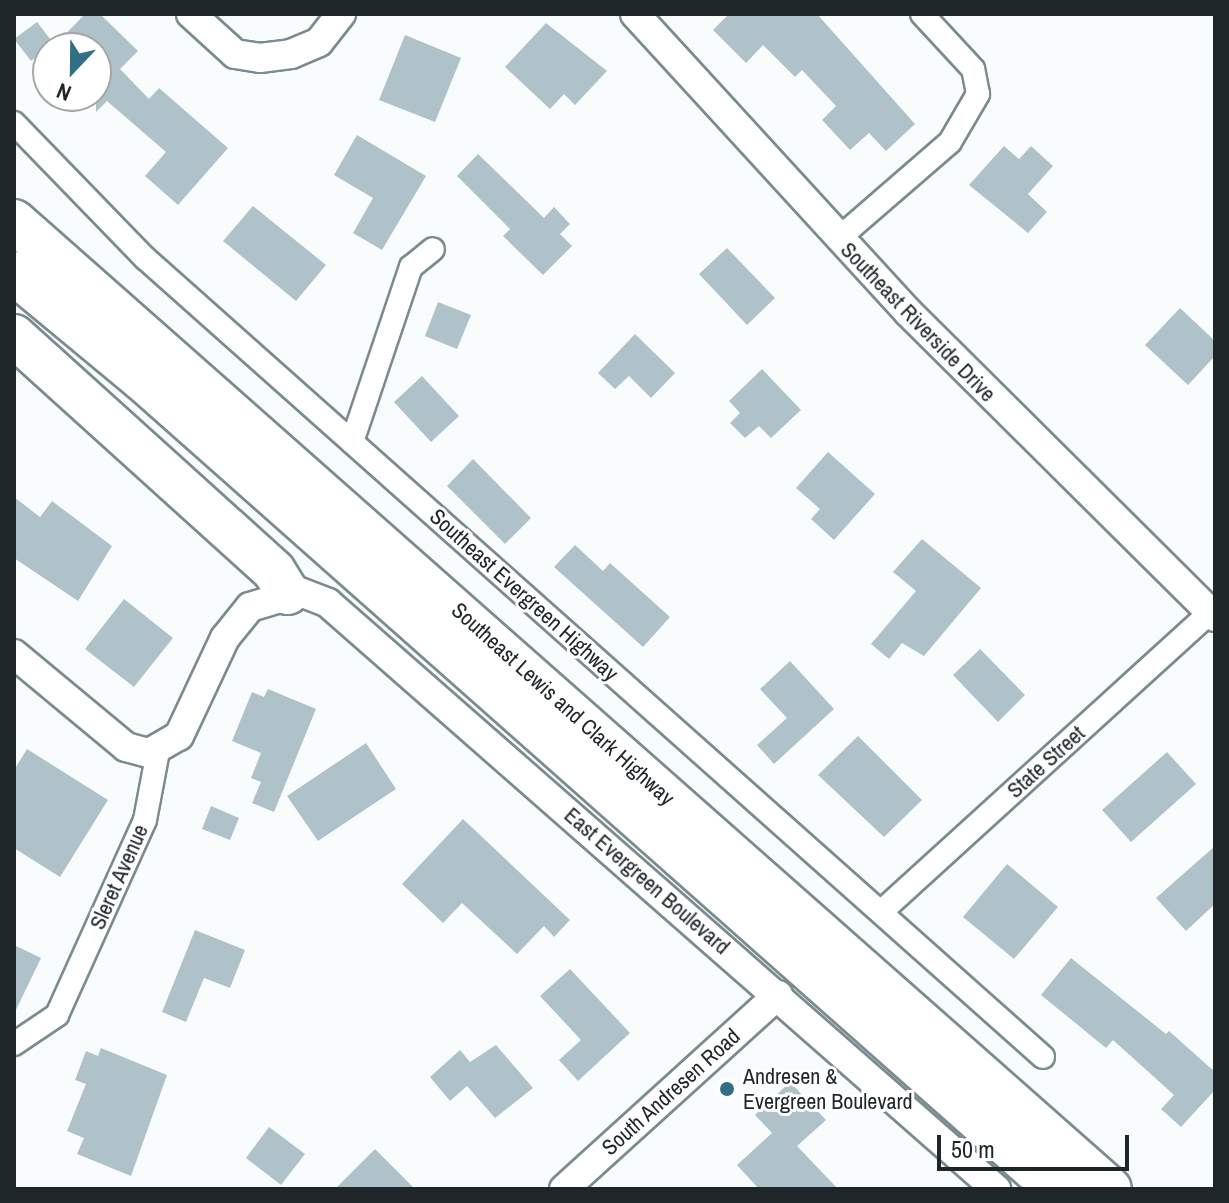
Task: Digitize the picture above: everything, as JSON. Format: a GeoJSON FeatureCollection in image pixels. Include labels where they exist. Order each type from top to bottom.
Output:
{"type":"FeatureCollection","features":[{"type":"Feature","properties":{"kind":"highway","name":"Southeast Lewis and Clark Highway"},"geometry":{"type":"LineString","coordinates":[[14,221],[1110,1189]]}},
{"type":"Feature","properties":{"kind":"highway","name":"Southeast Lewis and Clark Highway"},"geometry":{"type":"LineString","coordinates":[[14,273],[143,380],[1056,1189]]}},
{"type":"Feature","properties":{"kind":"highway"},"geometry":{"type":"LineString","coordinates":[[14,336],[274,571],[288,593]]}},
{"type":"Feature","properties":{"kind":"street"},"geometry":{"type":"LineString","coordinates":[[191,14],[235,54],[260,58],[291,54],[319,42],[341,14]]}},
{"type":"Feature","properties":{"kind":"street","name":"Southeast Riverside Drive"},"geometry":{"type":"LineString","coordinates":[[635,14],[838,239],[1213,615]]}},
{"type":"Feature","properties":{"kind":"street"},"geometry":{"type":"LineString","coordinates":[[838,239],[950,142],[978,94],[973,69],[922,14]]}},
{"type":"Feature","properties":{"kind":"street","name":"Southeast Evergreen Highway"},"geometry":{"type":"LineString","coordinates":[[14,123],[145,258],[1043,1057]]}},
{"type":"Feature","properties":{"kind":"street"},"geometry":{"type":"LineString","coordinates":[[352,442],[411,267],[433,249]]}},
{"type":"Feature","properties":{"kind":"street"},"geometry":{"type":"LineString","coordinates":[[14,654],[126,747],[141,754],[158,751],[187,725],[240,615],[260,601],[288,593]]}},
{"type":"Feature","properties":{"kind":"street","name":"East Evergreen Boulevard"},"geometry":{"type":"LineString","coordinates":[[288,593],[313,595],[328,603],[996,1189]]}},
{"type":"Feature","properties":{"kind":"street","name":"State Street"},"geometry":{"type":"LineString","coordinates":[[882,911],[1213,615]]}},
{"type":"Feature","properties":{"kind":"street","name":"Sleret Avenue"},"geometry":{"type":"LineString","coordinates":[[14,1044],[57,1015],[145,820],[158,751]]}},
{"type":"Feature","properties":{"kind":"street","name":"South Andresen Road"},"geometry":{"type":"LineString","coordinates":[[564,1189],[778,995]]}},
{"type":"Feature","properties":{"kind":"building"},"geometry":{"type":"Polygon","coordinates":[[[85,14],[100,14],[138,51],[120,69],[149,99],[159,88],[228,148],[178,205],[145,176],[166,152],[112,105],[112,32],[68,32],[85,14]]]}},
{"type":"Feature","properties":{"kind":"building"},"geometry":{"type":"Polygon","coordinates":[[[729,14],[817,14],[915,124],[886,151],[869,133],[850,150],[822,120],[836,106],[802,70],[795,77],[763,45],[746,63],[713,30],[729,14]]]}},
{"type":"Feature","properties":{"kind":"building"},"geometry":{"type":"Polygon","coordinates":[[[37,22],[45,32],[32,32],[31,61],[14,39],[37,22]]]}},
{"type":"Feature","properties":{"kind":"building"},"geometry":{"type":"Polygon","coordinates":[[[546,23],[607,71],[575,105],[564,94],[550,109],[505,67],[546,23]]]}},
{"type":"Feature","properties":{"kind":"building"},"geometry":{"type":"Polygon","coordinates":[[[405,35],[461,58],[435,122],[379,100],[405,35]]]}},
{"type":"Feature","properties":{"kind":"building"},"geometry":{"type":"Polygon","coordinates":[[[357,135],[426,176],[382,250],[353,233],[373,198],[334,175],[357,135]]]}},
{"type":"Feature","properties":{"kind":"building"},"geometry":{"type":"Polygon","coordinates":[[[1004,146],[1019,159],[1031,146],[1053,166],[1028,194],[1047,212],[1028,233],[969,185],[1004,146]]]}},
{"type":"Feature","properties":{"kind":"building"},"geometry":{"type":"Polygon","coordinates":[[[478,154],[544,218],[554,207],[570,224],[560,234],[572,246],[543,275],[503,236],[510,229],[457,176],[478,154]]]}},
{"type":"Feature","properties":{"kind":"building"},"geometry":{"type":"Polygon","coordinates":[[[253,206],[326,265],[296,301],[223,241],[253,206]]]}},
{"type":"Feature","properties":{"kind":"building"},"geometry":{"type":"Polygon","coordinates":[[[727,248],[775,298],[747,325],[699,274],[727,248]]]}},
{"type":"Feature","properties":{"kind":"building"},"geometry":{"type":"Polygon","coordinates":[[[438,302],[471,315],[457,349],[425,336],[438,302]]]}},
{"type":"Feature","properties":{"kind":"building"},"geometry":{"type":"Polygon","coordinates":[[[1180,308],[1215,341],[1215,356],[1188,385],[1145,345],[1180,308]]]}},
{"type":"Feature","properties":{"kind":"building"},"geometry":{"type":"Polygon","coordinates":[[[635,334],[675,373],[651,398],[629,376],[615,389],[598,373],[635,334]]]}},
{"type":"Feature","properties":{"kind":"building"},"geometry":{"type":"Polygon","coordinates":[[[762,369],[801,410],[771,438],[759,426],[745,438],[730,423],[740,413],[729,401],[762,369]]]}},
{"type":"Feature","properties":{"kind":"building"},"geometry":{"type":"Polygon","coordinates":[[[422,376],[459,416],[431,442],[394,402],[422,376]]]}},
{"type":"Feature","properties":{"kind":"building"},"geometry":{"type":"Polygon","coordinates":[[[828,452],[875,494],[834,540],[811,519],[820,509],[796,488],[828,452]]]}},
{"type":"Feature","properties":{"kind":"building"},"geometry":{"type":"Polygon","coordinates":[[[473,459],[531,518],[505,544],[447,486],[473,459]]]}},
{"type":"Feature","properties":{"kind":"building"},"geometry":{"type":"Polygon","coordinates":[[[14,497],[40,517],[52,501],[112,546],[78,601],[14,558],[14,497]]]}},
{"type":"Feature","properties":{"kind":"building"},"geometry":{"type":"Polygon","coordinates":[[[922,539],[981,588],[924,656],[902,643],[889,659],[871,644],[916,591],[893,572],[922,539]]]}},
{"type":"Feature","properties":{"kind":"building"},"geometry":{"type":"Polygon","coordinates":[[[575,545],[603,571],[610,563],[670,617],[643,647],[554,567],[575,545]]]}},
{"type":"Feature","properties":{"kind":"building"},"geometry":{"type":"Polygon","coordinates":[[[124,599],[173,638],[134,687],[85,649],[124,599]]]}},
{"type":"Feature","properties":{"kind":"building"},"geometry":{"type":"Polygon","coordinates":[[[980,649],[1025,695],[998,722],[953,675],[980,649]]]}},
{"type":"Feature","properties":{"kind":"building"},"geometry":{"type":"Polygon","coordinates":[[[790,661],[834,709],[774,764],[757,745],[787,718],[760,689],[790,661]]]}},
{"type":"Feature","properties":{"kind":"building"},"geometry":{"type":"Polygon","coordinates":[[[268,689],[316,709],[274,812],[252,803],[261,782],[251,778],[261,753],[232,741],[252,692],[264,697],[268,689]]]}},
{"type":"Feature","properties":{"kind":"building"},"geometry":{"type":"Polygon","coordinates":[[[858,736],[922,800],[884,837],[818,775],[858,736]]]}},
{"type":"Feature","properties":{"kind":"building"},"geometry":{"type":"Polygon","coordinates":[[[366,743],[396,789],[318,841],[287,796],[366,743]]]}},
{"type":"Feature","properties":{"kind":"building"},"geometry":{"type":"Polygon","coordinates":[[[27,749],[108,800],[60,877],[14,848],[14,770],[27,749]]]}},
{"type":"Feature","properties":{"kind":"building"},"geometry":{"type":"Polygon","coordinates":[[[1167,752],[1196,784],[1131,842],[1102,810],[1167,752]]]}},
{"type":"Feature","properties":{"kind":"building"},"geometry":{"type":"Polygon","coordinates":[[[211,806],[239,818],[230,840],[202,829],[211,806]]]}},
{"type":"Feature","properties":{"kind":"building"},"geometry":{"type":"Polygon","coordinates":[[[463,819],[570,920],[554,937],[544,926],[517,954],[462,903],[443,923],[402,884],[463,819]]]}},
{"type":"Feature","properties":{"kind":"building"},"geometry":{"type":"Polygon","coordinates":[[[1215,846],[1215,904],[1186,931],[1156,898],[1215,846]]]}},
{"type":"Feature","properties":{"kind":"building"},"geometry":{"type":"Polygon","coordinates":[[[1007,864],[1058,907],[1014,959],[963,917],[1007,864]]]}},
{"type":"Feature","properties":{"kind":"building"},"geometry":{"type":"Polygon","coordinates":[[[195,930],[245,950],[230,988],[204,978],[186,1022],[162,1012],[195,930]]]}},
{"type":"Feature","properties":{"kind":"building"},"geometry":{"type":"Polygon","coordinates":[[[14,945],[41,958],[14,1014],[14,945]]]}},
{"type":"Feature","properties":{"kind":"building"},"geometry":{"type":"Polygon","coordinates":[[[1071,958],[1166,1034],[1169,1031],[1215,1072],[1215,1090],[1181,1127],[1161,1109],[1174,1095],[1113,1040],[1106,1048],[1041,995],[1071,958]]]}},
{"type":"Feature","properties":{"kind":"building"},"geometry":{"type":"Polygon","coordinates":[[[570,969],[630,1033],[578,1081],[559,1060],[581,1040],[540,996],[570,969]]]}},
{"type":"Feature","properties":{"kind":"building"},"geometry":{"type":"Polygon","coordinates":[[[496,1045],[533,1088],[495,1118],[467,1086],[450,1101],[430,1077],[460,1050],[470,1062],[496,1045]]]}},
{"type":"Feature","properties":{"kind":"building"},"geometry":{"type":"Polygon","coordinates":[[[101,1048],[167,1075],[131,1176],[77,1154],[84,1138],[67,1131],[86,1084],[75,1080],[86,1051],[98,1056],[101,1048]]]}},
{"type":"Feature","properties":{"kind":"building"},"geometry":{"type":"Polygon","coordinates":[[[790,1082],[826,1120],[797,1146],[838,1189],[759,1189],[737,1165],[772,1133],[755,1115],[790,1082]]]}},
{"type":"Feature","properties":{"kind":"building"},"geometry":{"type":"Polygon","coordinates":[[[269,1127],[305,1154],[281,1185],[246,1158],[269,1127]]]}},
{"type":"Feature","properties":{"kind":"building"},"geometry":{"type":"Polygon","coordinates":[[[375,1149],[415,1189],[335,1189],[375,1149]]]}},
{"type":"Feature","properties":{"kind":"place","name":"Andresen & Evergreen Boulevard"},"geometry":{"type":"Point","coordinates":[727,1089]}}]}
